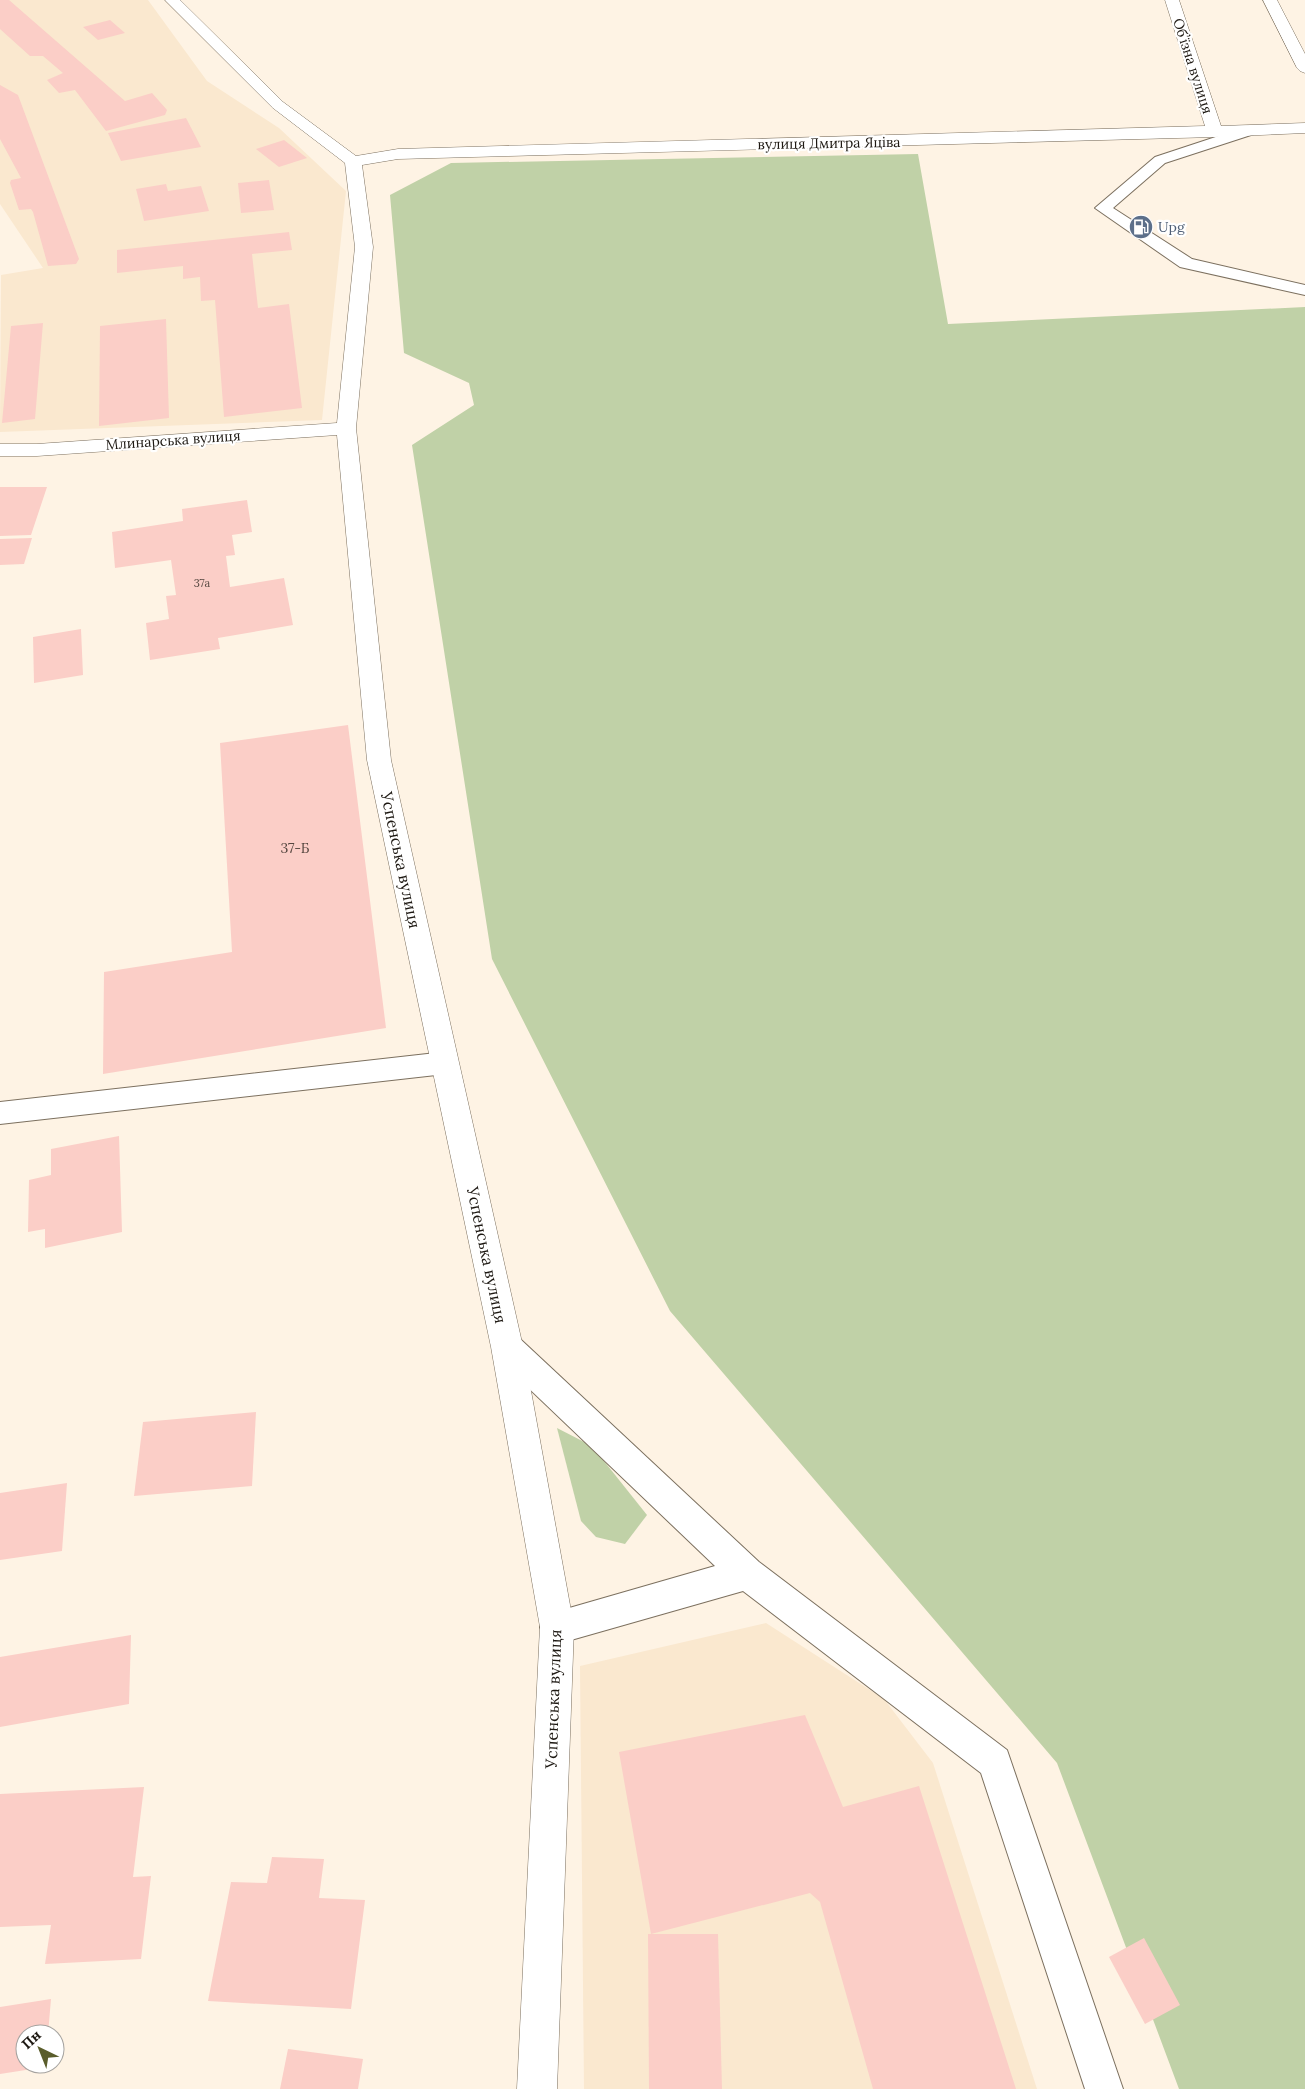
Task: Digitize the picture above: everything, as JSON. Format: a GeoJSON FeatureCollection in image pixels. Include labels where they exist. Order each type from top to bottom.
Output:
{"type":"FeatureCollection","features":[{"type":"Feature","properties":{"kind":"main road"},"geometry":{"type":"LineString","coordinates":[[172,0],[278,105],[352,161]]}},
{"type":"Feature","properties":{"kind":"main road","name":"Обʼїзна вулиця"},"geometry":{"type":"LineString","coordinates":[[1172,0],[1215,132]]}},
{"type":"Feature","properties":{"kind":"main road"},"geometry":{"type":"LineString","coordinates":[[1270,0],[1305,68]]}},
{"type":"Feature","properties":{"kind":"main road","name":"вулиця Дмитра Яціва"},"geometry":{"type":"LineString","coordinates":[[352,161],[398,154],[1305,128]]}},
{"type":"Feature","properties":{"kind":"main road","name":"Успенська вулиця"},"geometry":{"type":"LineString","coordinates":[[352,161],[364,247],[346,428],[379,760],[507,1347],[557,1627],[537,2089]]}},
{"type":"Feature","properties":{"kind":"main road","name":"Млинарська вулиця"},"geometry":{"type":"LineString","coordinates":[[0,450],[36,450],[346,428]]}},
{"type":"Feature","properties":{"kind":"lane"},"geometry":{"type":"LineString","coordinates":[[1249,131],[1160,160],[1103,208],[1186,262],[1305,290]]}},
{"type":"Feature","properties":{"kind":"lane"},"geometry":{"type":"LineString","coordinates":[[0,1113],[446,1063]]}},
{"type":"Feature","properties":{"kind":"lane"},"geometry":{"type":"LineString","coordinates":[[507,1347],[747,1574],[995,1762],[1104,2089]]}},
{"type":"Feature","properties":{"kind":"lane"},"geometry":{"type":"LineString","coordinates":[[557,1627],[747,1574]]}},
{"type":"Feature","properties":{"kind":"shaded area"},"geometry":{"type":"Polygon","coordinates":[[[0,0],[148,0],[207,81],[279,128],[346,191],[322,420],[0,432],[1,275],[43,268],[0,204],[0,0]]]}},
{"type":"Feature","properties":{"kind":"shaded area"},"geometry":{"type":"Polygon","coordinates":[[[766,1623],[884,1699],[933,1763],[1037,2089],[584,2089],[580,1666],[766,1623]]]}},
{"type":"Feature","properties":{"kind":"green space"},"geometry":{"type":"Polygon","coordinates":[[[918,154],[948,324],[1305,307],[1305,2089],[1179,2089],[1057,1763],[670,1311],[492,959],[412,445],[474,405],[469,383],[404,353],[390,195],[451,163],[918,154]]]}},
{"type":"Feature","properties":{"kind":"green space"},"geometry":{"type":"Polygon","coordinates":[[[557,1428],[592,1446],[647,1515],[625,1544],[596,1537],[581,1521],[557,1428]]]}},
{"type":"Feature","properties":{"kind":"building"},"geometry":{"type":"Polygon","coordinates":[[[0,0],[9,0],[125,101],[152,93],[167,110],[165,115],[106,131],[75,90],[59,93],[47,80],[63,73],[43,56],[30,56],[0,29],[0,0]]]}},
{"type":"Feature","properties":{"kind":"building"},"geometry":{"type":"Polygon","coordinates":[[[110,20],[125,33],[98,40],[83,27],[110,20]]]}},
{"type":"Feature","properties":{"kind":"building"},"geometry":{"type":"Polygon","coordinates":[[[0,85],[18,95],[79,259],[76,264],[48,266],[33,212],[31,209],[19,210],[10,183],[11,180],[21,178],[0,139],[0,85]]]}},
{"type":"Feature","properties":{"kind":"building"},"geometry":{"type":"Polygon","coordinates":[[[186,118],[201,147],[121,161],[108,133],[186,118]]]}},
{"type":"Feature","properties":{"kind":"building"},"geometry":{"type":"Polygon","coordinates":[[[284,140],[307,158],[279,167],[256,149],[284,140]]]}},
{"type":"Feature","properties":{"kind":"building"},"geometry":{"type":"Polygon","coordinates":[[[269,180],[274,210],[241,213],[238,183],[269,180]]]}},
{"type":"Feature","properties":{"kind":"building"},"geometry":{"type":"Polygon","coordinates":[[[166,184],[168,191],[201,186],[209,211],[144,221],[136,189],[166,184]]]}},
{"type":"Feature","properties":{"kind":"building"},"geometry":{"type":"Polygon","coordinates":[[[289,232],[292,250],[252,254],[258,308],[289,304],[302,408],[224,417],[215,300],[201,301],[200,277],[183,279],[183,266],[117,273],[117,250],[289,232]]]}},
{"type":"Feature","properties":{"kind":"building"},"geometry":{"type":"Polygon","coordinates":[[[166,319],[169,418],[99,426],[100,326],[166,319]]]}},
{"type":"Feature","properties":{"kind":"building"},"geometry":{"type":"Polygon","coordinates":[[[43,323],[35,419],[2,423],[11,326],[43,323]]]}},
{"type":"Feature","properties":{"kind":"building"},"geometry":{"type":"Polygon","coordinates":[[[0,487],[47,487],[31,535],[0,536],[0,487]]]}},
{"type":"Feature","properties":{"kind":"building"},"geometry":{"type":"Polygon","coordinates":[[[247,500],[252,532],[232,535],[235,555],[226,556],[230,587],[284,578],[293,625],[218,638],[220,649],[150,660],[146,623],[169,619],[166,596],[176,595],[171,560],[115,568],[112,532],[183,521],[182,509],[247,500]]]}},
{"type":"Feature","properties":{"kind":"building"},"geometry":{"type":"Polygon","coordinates":[[[32,538],[24,564],[0,565],[0,539],[32,538]]]}},
{"type":"Feature","properties":{"kind":"building"},"geometry":{"type":"Polygon","coordinates":[[[81,629],[83,675],[34,683],[33,637],[81,629]]]}},
{"type":"Feature","properties":{"kind":"building"},"geometry":{"type":"Polygon","coordinates":[[[348,725],[386,1028],[103,1074],[104,972],[232,952],[220,743],[348,725]]]}},
{"type":"Feature","properties":{"kind":"building"},"geometry":{"type":"Polygon","coordinates":[[[119,1136],[122,1232],[45,1248],[45,1229],[28,1232],[29,1180],[51,1175],[51,1149],[119,1136]]]}},
{"type":"Feature","properties":{"kind":"building"},"geometry":{"type":"Polygon","coordinates":[[[256,1412],[252,1486],[134,1496],[143,1422],[256,1412]]]}},
{"type":"Feature","properties":{"kind":"building"},"geometry":{"type":"Polygon","coordinates":[[[67,1483],[62,1551],[0,1560],[0,1493],[67,1483]]]}},
{"type":"Feature","properties":{"kind":"building"},"geometry":{"type":"Polygon","coordinates":[[[131,1635],[129,1704],[0,1727],[0,1657],[131,1635]]]}},
{"type":"Feature","properties":{"kind":"building"},"geometry":{"type":"Polygon","coordinates":[[[805,1715],[843,1807],[919,1786],[1016,2089],[873,2089],[820,1902],[810,1893],[651,1934],[619,1752],[805,1715]]]}},
{"type":"Feature","properties":{"kind":"building"},"geometry":{"type":"Polygon","coordinates":[[[144,1787],[133,1877],[151,1876],[141,1959],[45,1964],[51,1925],[0,1927],[0,1794],[144,1787]]]}},
{"type":"Feature","properties":{"kind":"building"},"geometry":{"type":"Polygon","coordinates":[[[272,1857],[324,1859],[319,1898],[365,1900],[351,2009],[208,2001],[231,1882],[267,1883],[272,1857]]]}},
{"type":"Feature","properties":{"kind":"building"},"geometry":{"type":"Polygon","coordinates":[[[648,1934],[718,1934],[722,2089],[649,2089],[648,1934]]]}},
{"type":"Feature","properties":{"kind":"building"},"geometry":{"type":"Polygon","coordinates":[[[1144,1938],[1180,2005],[1145,2024],[1109,1957],[1144,1938]]]}},
{"type":"Feature","properties":{"kind":"building"},"geometry":{"type":"Polygon","coordinates":[[[51,1999],[49,2024],[15,2024],[15,2072],[0,2074],[0,2007],[51,1999]]]}},
{"type":"Feature","properties":{"kind":"building"},"geometry":{"type":"Polygon","coordinates":[[[288,2049],[363,2059],[358,2089],[280,2089],[288,2049]]]}},
{"type":"Feature","properties":{"kind":"place","name":"Upg"},"geometry":{"type":"Point","coordinates":[1141,227]}}]}
